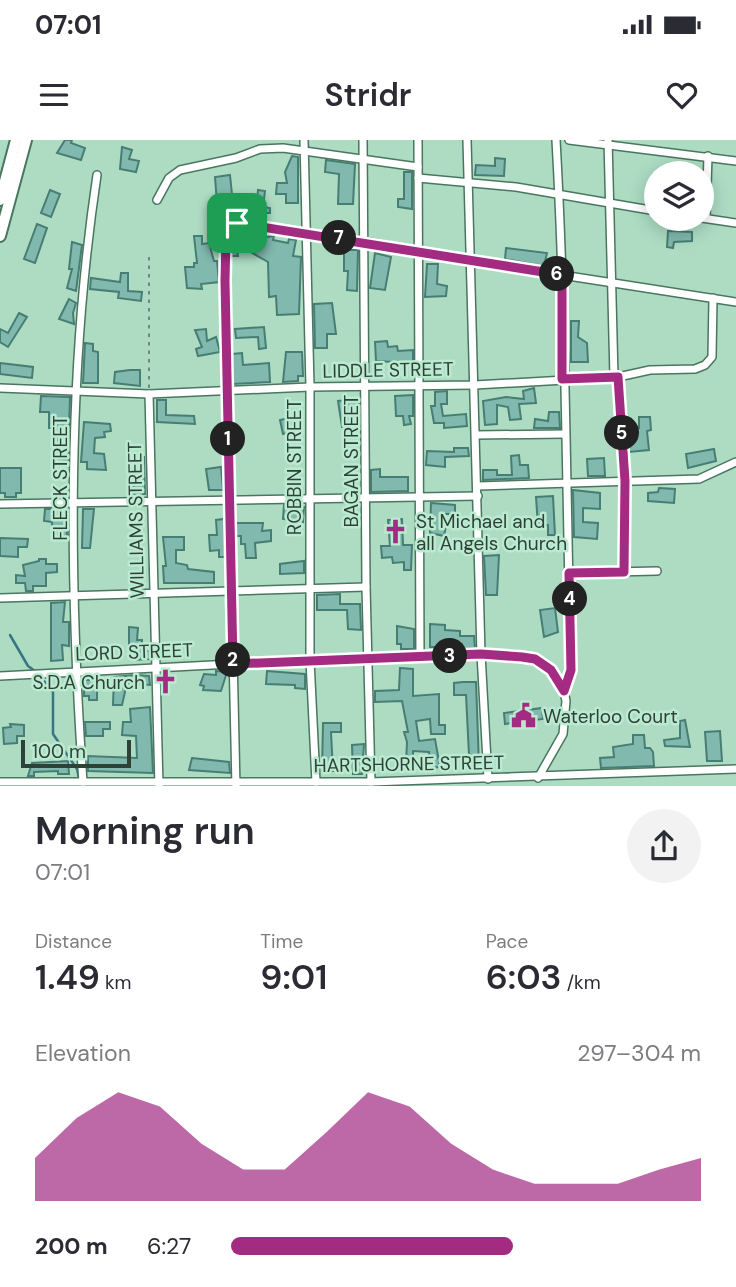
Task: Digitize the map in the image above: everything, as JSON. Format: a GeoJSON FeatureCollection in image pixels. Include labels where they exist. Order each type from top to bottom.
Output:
{"type":"FeatureCollection","features":[{"type":"Feature","properties":{"kind":"highway"},"geometry":{"type":"LineString","coordinates":[[0,200],[16,140]]}},
{"type":"Feature","properties":{"kind":"highway"},"geometry":{"type":"LineString","coordinates":[[0,236],[26,140]]}},
{"type":"Feature","properties":{"kind":"street","name":"ROBBIN STREET"},"geometry":{"type":"LineString","coordinates":[[304,140],[310,387],[310,660],[316,782]]}},
{"type":"Feature","properties":{"kind":"street","name":"BAGAN STREET"},"geometry":{"type":"LineString","coordinates":[[363,140],[366,587],[371,782]]}},
{"type":"Feature","properties":{"kind":"street"},"geometry":{"type":"LineString","coordinates":[[418,140],[420,658]]}},
{"type":"Feature","properties":{"kind":"street"},"geometry":{"type":"LineString","coordinates":[[467,140],[481,654],[488,779]]}},
{"type":"Feature","properties":{"kind":"street"},"geometry":{"type":"LineString","coordinates":[[538,778],[563,734],[566,716],[564,691],[571,670],[568,485],[562,379],[562,275],[556,140]]}},
{"type":"Feature","properties":{"kind":"street"},"geometry":{"type":"LineString","coordinates":[[569,140],[736,161]]}},
{"type":"Feature","properties":{"kind":"street"},"geometry":{"type":"LineString","coordinates":[[608,143],[616,377],[625,481],[624,572]]}},
{"type":"Feature","properties":{"kind":"street"},"geometry":{"type":"LineString","coordinates":[[157,200],[169,178],[180,170],[236,158],[260,149],[304,151],[418,167]]}},
{"type":"Feature","properties":{"kind":"street"},"geometry":{"type":"LineString","coordinates":[[708,156],[708,161]]}},
{"type":"Feature","properties":{"kind":"street","name":"FLECK STREET"},"geometry":{"type":"LineString","coordinates":[[78,783],[74,502],[76,391],[84,262],[97,176]]}},
{"type":"Feature","properties":{"kind":"street"},"geometry":{"type":"LineString","coordinates":[[418,178],[468,181],[644,209]]}},
{"type":"Feature","properties":{"kind":"street"},"geometry":{"type":"LineString","coordinates":[[714,220],[736,223]]}},
{"type":"Feature","properties":{"kind":"street"},"geometry":{"type":"LineString","coordinates":[[236,783],[228,500],[226,236],[237,223],[736,302]]}},
{"type":"Feature","properties":{"kind":"street","name":"LIDDLE STREET"},"geometry":{"type":"LineString","coordinates":[[0,388],[149,394],[310,387],[475,385],[616,377],[650,370],[695,369],[709,362],[713,298]]}},
{"type":"Feature","properties":{"kind":"street","name":"WILLIAMS STREET"},"geometry":{"type":"LineString","coordinates":[[149,394],[159,784]]}},
{"type":"Feature","properties":{"kind":"street"},"geometry":{"type":"LineString","coordinates":[[476,435],[565,434]]}},
{"type":"Feature","properties":{"kind":"street"},"geometry":{"type":"LineString","coordinates":[[478,486],[625,481],[642,483],[699,479],[736,462]]}},
{"type":"Feature","properties":{"kind":"street"},"geometry":{"type":"LineString","coordinates":[[0,504],[367,500],[478,496]]}},
{"type":"Feature","properties":{"kind":"street"},"geometry":{"type":"LineString","coordinates":[[569,573],[657,571]]}},
{"type":"Feature","properties":{"kind":"street"},"geometry":{"type":"LineString","coordinates":[[0,598],[366,587]]}},
{"type":"Feature","properties":{"kind":"street","name":"LORD STREET"},"geometry":{"type":"LineString","coordinates":[[0,676],[36,672],[481,654],[535,659],[551,670],[564,691]]}},
{"type":"Feature","properties":{"kind":"street","name":"HARTSHORNE STREET"},"geometry":{"type":"LineString","coordinates":[[0,783],[371,782],[736,769]]}},
{"type":"Feature","properties":{"kind":"street"},"geometry":{"type":"LineString","coordinates":[[0,772],[0,783]]}},
{"type":"Feature","properties":{"kind":"path"},"geometry":{"type":"LineString","coordinates":[[149,252],[149,394]]}},
{"type":"Feature","properties":{"kind":"building"},"geometry":{"type":"Polygon","coordinates":[[[65,140],[72,140],[71,143],[85,148],[81,160],[57,153],[65,140]]]}},
{"type":"Feature","properties":{"kind":"building"},"geometry":{"type":"Polygon","coordinates":[[[122,147],[132,150],[129,159],[139,161],[136,172],[120,169],[122,147]]]}},
{"type":"Feature","properties":{"kind":"building"},"geometry":{"type":"Polygon","coordinates":[[[292,156],[298,157],[298,203],[286,203],[286,194],[276,194],[277,183],[287,183],[285,172],[292,156]]]}},
{"type":"Feature","properties":{"kind":"building"},"geometry":{"type":"Polygon","coordinates":[[[495,158],[505,159],[504,176],[475,175],[476,165],[495,166],[495,158]]]}},
{"type":"Feature","properties":{"kind":"building"},"geometry":{"type":"Polygon","coordinates":[[[326,160],[355,164],[353,204],[338,204],[339,174],[325,172],[326,160]]]}},
{"type":"Feature","properties":{"kind":"building"},"geometry":{"type":"Polygon","coordinates":[[[404,172],[412,172],[412,209],[398,207],[398,199],[404,199],[404,172]]]}},
{"type":"Feature","properties":{"kind":"building"},"geometry":{"type":"Polygon","coordinates":[[[230,175],[233,204],[253,205],[254,200],[257,201],[258,190],[265,191],[263,207],[270,208],[270,213],[262,213],[261,219],[252,220],[226,217],[229,201],[217,203],[215,177],[230,175]]]}},
{"type":"Feature","properties":{"kind":"building"},"geometry":{"type":"Polygon","coordinates":[[[50,190],[60,194],[51,217],[41,213],[50,190]]]}},
{"type":"Feature","properties":{"kind":"building"},"geometry":{"type":"Polygon","coordinates":[[[37,224],[47,228],[35,263],[24,259],[37,224]]]}},
{"type":"Feature","properties":{"kind":"building"},"geometry":{"type":"Polygon","coordinates":[[[668,231],[692,232],[692,241],[674,242],[673,248],[667,247],[668,231]]]}},
{"type":"Feature","properties":{"kind":"building"},"geometry":{"type":"Polygon","coordinates":[[[236,232],[261,238],[274,236],[273,240],[288,243],[289,239],[296,240],[293,256],[301,257],[299,314],[277,315],[276,296],[269,297],[268,262],[247,250],[237,248],[238,256],[232,256],[232,238],[236,232]]]}},
{"type":"Feature","properties":{"kind":"building"},"geometry":{"type":"Polygon","coordinates":[[[194,236],[202,236],[202,244],[209,243],[214,261],[217,261],[219,282],[201,284],[202,289],[187,288],[185,267],[194,267],[194,263],[197,263],[194,236]]]}},
{"type":"Feature","properties":{"kind":"building"},"geometry":{"type":"Polygon","coordinates":[[[72,242],[82,245],[76,291],[67,288],[72,269],[69,269],[72,242]]]}},
{"type":"Feature","properties":{"kind":"building"},"geometry":{"type":"Polygon","coordinates":[[[506,248],[547,253],[544,266],[505,259],[506,248]]]}},
{"type":"Feature","properties":{"kind":"building"},"geometry":{"type":"Polygon","coordinates":[[[344,250],[358,250],[357,291],[347,290],[348,271],[344,271],[344,250]]]}},
{"type":"Feature","properties":{"kind":"building"},"geometry":{"type":"Polygon","coordinates":[[[375,253],[391,257],[385,290],[370,288],[375,253]]]}},
{"type":"Feature","properties":{"kind":"building"},"geometry":{"type":"Polygon","coordinates":[[[427,264],[438,264],[437,284],[447,286],[446,296],[425,297],[427,264]]]}},
{"type":"Feature","properties":{"kind":"building"},"geometry":{"type":"Polygon","coordinates":[[[121,273],[128,273],[128,291],[142,292],[141,301],[118,298],[119,292],[90,289],[91,278],[120,282],[121,273]]]}},
{"type":"Feature","properties":{"kind":"building"},"geometry":{"type":"Polygon","coordinates":[[[69,299],[76,303],[74,324],[59,319],[69,299]]]}},
{"type":"Feature","properties":{"kind":"building"},"geometry":{"type":"Polygon","coordinates":[[[332,303],[336,334],[327,334],[327,348],[315,348],[314,304],[332,303]]]}},
{"type":"Feature","properties":{"kind":"building"},"geometry":{"type":"Polygon","coordinates":[[[19,313],[27,317],[8,347],[0,342],[0,329],[8,333],[19,313]]]}},
{"type":"Feature","properties":{"kind":"building"},"geometry":{"type":"Polygon","coordinates":[[[571,321],[579,321],[578,337],[587,343],[588,362],[571,362],[571,321]]]}},
{"type":"Feature","properties":{"kind":"building"},"geometry":{"type":"Polygon","coordinates":[[[264,327],[266,348],[259,349],[258,337],[236,338],[235,329],[264,327]]]}},
{"type":"Feature","properties":{"kind":"building"},"geometry":{"type":"Polygon","coordinates":[[[206,329],[207,341],[216,337],[220,352],[198,356],[196,349],[202,347],[195,330],[206,329]]]}},
{"type":"Feature","properties":{"kind":"building"},"geometry":{"type":"Polygon","coordinates":[[[387,341],[388,347],[397,346],[398,351],[413,350],[413,363],[376,361],[375,342],[387,341]]]}},
{"type":"Feature","properties":{"kind":"building"},"geometry":{"type":"Polygon","coordinates":[[[85,343],[93,344],[93,351],[98,352],[98,383],[83,383],[85,343]]]}},
{"type":"Feature","properties":{"kind":"building"},"geometry":{"type":"Polygon","coordinates":[[[286,352],[302,352],[303,376],[298,376],[298,381],[283,382],[286,352]]]}},
{"type":"Feature","properties":{"kind":"building"},"geometry":{"type":"Polygon","coordinates":[[[242,353],[243,365],[269,363],[270,382],[233,384],[232,354],[242,353]]]}},
{"type":"Feature","properties":{"kind":"building"},"geometry":{"type":"Polygon","coordinates":[[[0,363],[33,367],[32,378],[0,374],[0,363]]]}},
{"type":"Feature","properties":{"kind":"building"},"geometry":{"type":"Polygon","coordinates":[[[140,370],[140,386],[114,383],[115,372],[140,370]]]}},
{"type":"Feature","properties":{"kind":"building"},"geometry":{"type":"Polygon","coordinates":[[[534,388],[536,403],[519,404],[521,419],[510,420],[508,407],[497,405],[497,424],[485,425],[483,401],[506,397],[524,399],[523,391],[534,388]]]}},
{"type":"Feature","properties":{"kind":"building"},"geometry":{"type":"Polygon","coordinates":[[[447,391],[447,404],[441,404],[443,416],[466,414],[467,426],[444,428],[444,423],[434,423],[431,406],[435,406],[435,392],[447,391]]]}},
{"type":"Feature","properties":{"kind":"building"},"geometry":{"type":"Polygon","coordinates":[[[413,395],[413,416],[409,416],[411,424],[404,425],[403,416],[396,416],[395,396],[413,395]]]}},
{"type":"Feature","properties":{"kind":"building"},"geometry":{"type":"Polygon","coordinates":[[[41,396],[70,397],[68,460],[58,459],[58,435],[55,435],[55,428],[49,428],[49,412],[40,412],[41,396]]]}},
{"type":"Feature","properties":{"kind":"building"},"geometry":{"type":"Polygon","coordinates":[[[359,399],[358,425],[342,427],[338,401],[359,399]]]}},
{"type":"Feature","properties":{"kind":"building"},"geometry":{"type":"Polygon","coordinates":[[[157,400],[166,400],[166,415],[194,416],[195,424],[157,422],[157,400]]]}},
{"type":"Feature","properties":{"kind":"building"},"geometry":{"type":"Polygon","coordinates":[[[549,412],[559,412],[560,428],[534,428],[535,419],[548,421],[549,412]]]}},
{"type":"Feature","properties":{"kind":"building"},"geometry":{"type":"Polygon","coordinates":[[[299,416],[302,430],[283,434],[280,420],[299,416]]]}},
{"type":"Feature","properties":{"kind":"building"},"geometry":{"type":"Polygon","coordinates":[[[639,417],[650,417],[651,430],[647,431],[649,450],[629,452],[629,429],[639,428],[639,417]]]}},
{"type":"Feature","properties":{"kind":"building"},"geometry":{"type":"Polygon","coordinates":[[[84,422],[110,424],[111,431],[104,432],[105,437],[95,438],[94,453],[104,454],[106,470],[87,469],[87,462],[81,462],[84,422]]]}},
{"type":"Feature","properties":{"kind":"building"},"geometry":{"type":"Polygon","coordinates":[[[454,448],[468,448],[469,456],[445,457],[445,467],[426,465],[427,451],[454,452],[454,448]]]}},
{"type":"Feature","properties":{"kind":"building"},"geometry":{"type":"Polygon","coordinates":[[[714,449],[716,461],[688,468],[686,454],[714,449]]]}},
{"type":"Feature","properties":{"kind":"building"},"geometry":{"type":"Polygon","coordinates":[[[519,455],[520,465],[528,465],[529,478],[483,480],[483,470],[497,470],[497,475],[512,475],[511,456],[519,455]]]}},
{"type":"Feature","properties":{"kind":"building"},"geometry":{"type":"Polygon","coordinates":[[[135,457],[144,457],[145,494],[133,494],[135,457]]]}},
{"type":"Feature","properties":{"kind":"building"},"geometry":{"type":"Polygon","coordinates":[[[604,458],[605,476],[588,476],[587,459],[604,458]]]}},
{"type":"Feature","properties":{"kind":"building"},"geometry":{"type":"Polygon","coordinates":[[[221,467],[223,490],[209,490],[206,469],[221,467]]]}},
{"type":"Feature","properties":{"kind":"building"},"geometry":{"type":"Polygon","coordinates":[[[0,468],[21,468],[21,493],[16,493],[16,497],[5,497],[5,493],[0,493],[0,468]]]}},
{"type":"Feature","properties":{"kind":"building"},"geometry":{"type":"Polygon","coordinates":[[[380,469],[380,477],[408,477],[408,491],[371,492],[371,470],[380,469]]]}},
{"type":"Feature","properties":{"kind":"building"},"geometry":{"type":"Polygon","coordinates":[[[659,488],[675,489],[674,503],[648,501],[648,493],[658,492],[659,488]]]}},
{"type":"Feature","properties":{"kind":"building"},"geometry":{"type":"Polygon","coordinates":[[[573,490],[600,493],[600,509],[583,508],[583,522],[598,523],[597,539],[574,537],[573,490]]]}},
{"type":"Feature","properties":{"kind":"building"},"geometry":{"type":"Polygon","coordinates":[[[553,496],[555,535],[548,535],[548,525],[538,526],[536,497],[553,496]]]}},
{"type":"Feature","properties":{"kind":"building"},"geometry":{"type":"Polygon","coordinates":[[[431,503],[455,505],[455,514],[442,514],[442,525],[446,526],[444,536],[430,533],[431,503]]]}},
{"type":"Feature","properties":{"kind":"building"},"geometry":{"type":"Polygon","coordinates":[[[284,505],[304,507],[303,522],[283,519],[284,505]]]}},
{"type":"Feature","properties":{"kind":"building"},"geometry":{"type":"Polygon","coordinates":[[[45,509],[67,509],[67,538],[52,537],[52,522],[44,521],[45,509]]]}},
{"type":"Feature","properties":{"kind":"building"},"geometry":{"type":"Polygon","coordinates":[[[83,509],[94,509],[90,548],[82,548],[83,509]]]}},
{"type":"Feature","properties":{"kind":"building"},"geometry":{"type":"Polygon","coordinates":[[[224,519],[225,557],[219,557],[219,550],[210,551],[209,535],[217,535],[216,520],[224,519]]]}},
{"type":"Feature","properties":{"kind":"building","name":"St Michael and all Angels Church"},"geometry":{"type":"Polygon","coordinates":[[[402,519],[403,545],[412,545],[411,570],[404,570],[404,562],[393,563],[392,557],[382,558],[381,546],[390,546],[388,520],[402,519]]]}},
{"type":"Feature","properties":{"kind":"building"},"geometry":{"type":"Polygon","coordinates":[[[236,523],[263,523],[262,531],[271,530],[271,541],[255,543],[256,558],[246,558],[245,544],[241,544],[241,536],[236,536],[236,523]]]}},
{"type":"Feature","properties":{"kind":"building"},"geometry":{"type":"Polygon","coordinates":[[[163,537],[184,537],[184,550],[176,550],[176,563],[187,565],[188,569],[214,572],[214,583],[164,583],[163,566],[166,566],[163,537]]]}},
{"type":"Feature","properties":{"kind":"building"},"geometry":{"type":"Polygon","coordinates":[[[0,538],[28,539],[27,547],[18,547],[18,557],[0,556],[0,538]]]}},
{"type":"Feature","properties":{"kind":"building"},"geometry":{"type":"Polygon","coordinates":[[[499,555],[497,595],[486,595],[484,556],[499,555]]]}},
{"type":"Feature","properties":{"kind":"building"},"geometry":{"type":"Polygon","coordinates":[[[46,559],[46,564],[57,564],[57,572],[46,573],[46,586],[33,586],[33,591],[26,591],[25,583],[16,583],[16,575],[25,576],[23,565],[46,559]]]}},
{"type":"Feature","properties":{"kind":"building"},"geometry":{"type":"Polygon","coordinates":[[[304,561],[304,573],[280,574],[280,564],[304,561]]]}},
{"type":"Feature","properties":{"kind":"building"},"geometry":{"type":"Polygon","coordinates":[[[340,594],[340,604],[360,604],[361,630],[348,629],[347,610],[317,610],[317,595],[340,594]]]}},
{"type":"Feature","properties":{"kind":"building"},"geometry":{"type":"Polygon","coordinates":[[[65,602],[63,622],[69,622],[69,646],[62,645],[63,660],[51,661],[51,603],[65,602]]]}},
{"type":"Feature","properties":{"kind":"building"},"geometry":{"type":"Polygon","coordinates":[[[555,608],[558,632],[544,637],[540,610],[555,608]]]}},
{"type":"Feature","properties":{"kind":"building"},"geometry":{"type":"Polygon","coordinates":[[[430,624],[445,625],[445,630],[460,631],[460,636],[474,636],[475,648],[462,649],[462,644],[445,643],[445,647],[430,647],[430,624]]]}},
{"type":"Feature","properties":{"kind":"building"},"geometry":{"type":"Polygon","coordinates":[[[397,626],[414,629],[414,649],[401,649],[401,644],[397,644],[397,626]]]}},
{"type":"Feature","properties":{"kind":"building"},"geometry":{"type":"Polygon","coordinates":[[[129,627],[138,628],[137,640],[142,640],[142,651],[149,651],[150,659],[133,660],[132,651],[129,651],[129,627]]]}},
{"type":"Feature","properties":{"kind":"building"},"geometry":{"type":"Polygon","coordinates":[[[400,668],[413,669],[413,696],[439,694],[439,725],[445,725],[445,734],[431,734],[430,719],[416,721],[419,741],[435,739],[440,767],[430,768],[429,752],[413,751],[413,763],[406,763],[407,742],[404,732],[408,732],[402,701],[375,702],[375,691],[399,690],[400,668]]]}},
{"type":"Feature","properties":{"kind":"building"},"geometry":{"type":"Polygon","coordinates":[[[216,671],[227,672],[221,691],[203,690],[204,686],[200,685],[204,674],[216,675],[216,671]]]}},
{"type":"Feature","properties":{"kind":"building"},"geometry":{"type":"Polygon","coordinates":[[[267,671],[305,674],[305,689],[295,688],[295,685],[266,684],[267,671]]]}},
{"type":"Feature","properties":{"kind":"building"},"geometry":{"type":"Polygon","coordinates":[[[149,676],[150,685],[127,683],[122,705],[113,705],[114,677],[149,676]]]}},
{"type":"Feature","properties":{"kind":"building"},"geometry":{"type":"Polygon","coordinates":[[[84,680],[97,680],[97,700],[89,700],[89,696],[84,696],[84,680]]]}},
{"type":"Feature","properties":{"kind":"building"},"geometry":{"type":"Polygon","coordinates":[[[476,682],[479,765],[462,766],[461,756],[469,755],[466,695],[454,695],[454,683],[476,682]]]}},
{"type":"Feature","properties":{"kind":"building"},"geometry":{"type":"Polygon","coordinates":[[[150,707],[153,773],[88,771],[88,756],[137,758],[136,736],[122,735],[123,722],[131,722],[130,709],[150,707]]]}},
{"type":"Feature","properties":{"kind":"building","name":"Waterloo Court"},"geometry":{"type":"Polygon","coordinates":[[[542,708],[543,719],[505,724],[504,713],[542,708]]]}},
{"type":"Feature","properties":{"kind":"building"},"geometry":{"type":"Polygon","coordinates":[[[685,720],[690,747],[665,746],[664,740],[680,738],[680,721],[685,720]]]}},
{"type":"Feature","properties":{"kind":"building"},"geometry":{"type":"Polygon","coordinates":[[[85,722],[110,722],[110,729],[103,729],[103,736],[86,736],[85,722]]]}},
{"type":"Feature","properties":{"kind":"building"},"geometry":{"type":"Polygon","coordinates":[[[323,723],[341,723],[341,732],[331,732],[333,771],[322,771],[323,723]]]}},
{"type":"Feature","properties":{"kind":"building"},"geometry":{"type":"Polygon","coordinates":[[[10,724],[24,725],[24,736],[17,736],[17,743],[4,744],[3,728],[11,727],[10,724]]]}},
{"type":"Feature","properties":{"kind":"building"},"geometry":{"type":"Polygon","coordinates":[[[720,731],[722,761],[707,761],[705,732],[720,731]]]}},
{"type":"Feature","properties":{"kind":"building"},"geometry":{"type":"Polygon","coordinates":[[[633,735],[644,735],[645,748],[650,748],[653,752],[654,766],[601,768],[600,758],[614,757],[613,747],[633,744],[633,735]]]}},
{"type":"Feature","properties":{"kind":"building"},"geometry":{"type":"Polygon","coordinates":[[[364,744],[362,774],[353,774],[352,745],[364,744]]]}},
{"type":"Feature","properties":{"kind":"building"},"geometry":{"type":"Polygon","coordinates":[[[192,758],[229,762],[230,773],[189,770],[192,758]]]}},
{"type":"Feature","properties":{"kind":"building"},"geometry":{"type":"Polygon","coordinates":[[[68,761],[69,774],[58,774],[58,771],[34,772],[34,776],[28,776],[32,763],[68,761]]]}},
{"type":"Feature","properties":{"kind":"waterway"},"geometry":{"type":"LineString","coordinates":[[10,635],[28,666],[35,671]]}},
{"type":"Feature","properties":{"kind":"waterway"},"geometry":{"type":"LineString","coordinates":[[40,676],[53,692],[53,734],[77,769],[81,786]]}},
{"type":"Feature","properties":{"kind":"place","name":"St Michael and all Angels Church"},"geometry":{"type":"Point","coordinates":[396,532]}},
{"type":"Feature","properties":{"kind":"place","name":"S.D.A Church"},"geometry":{"type":"Point","coordinates":[165,682]}},
{"type":"Feature","properties":{"kind":"place","name":"Waterloo Court"},"geometry":{"type":"Point","coordinates":[523,716]}},
{"type":"Feature","properties":{"kind":"route"},"geometry":{"type":"LineString","coordinates":[[237,223],[306,235],[363,241],[562,275],[562,379],[618,377],[625,481],[624,572],[569,573],[571,670],[564,691],[551,670],[535,659],[522,657],[481,654],[233,664],[225,281],[226,236],[237,223]]}}]}
